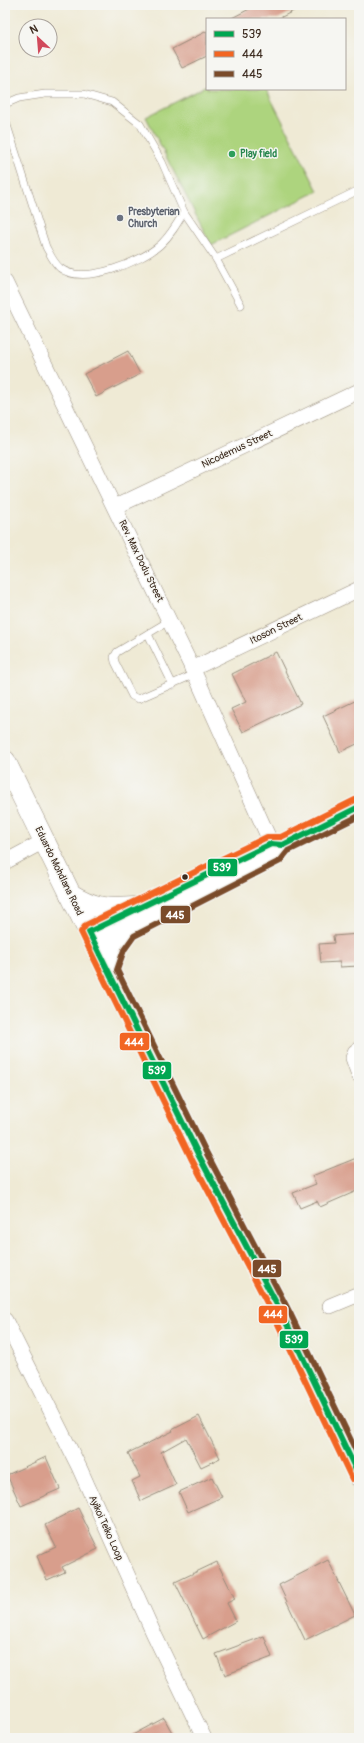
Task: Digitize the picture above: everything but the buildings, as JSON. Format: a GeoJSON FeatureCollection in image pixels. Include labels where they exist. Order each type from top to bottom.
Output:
{"type":"FeatureCollection","features":[{"type":"Feature","properties":{"kind":"main road","name":"Eduardo Mohdlana Road"},"geometry":{"type":"LineString","coordinates":[[5,760],[198,1154],[284,1318],[359,1476]]}},
{"type":"Feature","properties":{"kind":"main road"},"geometry":{"type":"LineString","coordinates":[[70,894],[88,905],[102,909],[141,907]]}},
{"type":"Feature","properties":{"kind":"main road"},"geometry":{"type":"LineString","coordinates":[[108,970],[117,946],[129,930]]}},
{"type":"Feature","properties":{"kind":"street","name":"Rev. Max Dodu Street"},"geometry":{"type":"LineString","coordinates":[[5,282],[115,507],[277,847]]}},
{"type":"Feature","properties":{"kind":"street","name":"Nicodemus Street"},"geometry":{"type":"LineString","coordinates":[[115,507],[359,391]]}},
{"type":"Feature","properties":{"kind":"street","name":"Itoson Street"},"geometry":{"type":"LineString","coordinates":[[194,672],[359,589]]}},
{"type":"Feature","properties":{"kind":"street"},"geometry":{"type":"LineString","coordinates":[[92,940],[141,907],[277,847],[359,807]]}},
{"type":"Feature","properties":{"kind":"street"},"geometry":{"type":"LineString","coordinates":[[5,862],[44,842]]}},
{"type":"Feature","properties":{"kind":"street"},"geometry":{"type":"LineString","coordinates":[[92,940],[129,930],[277,847]]}},
{"type":"Feature","properties":{"kind":"street"},"geometry":{"type":"LineString","coordinates":[[359,1049],[355,1052],[353,1058],[359,1075]]}},
{"type":"Feature","properties":{"kind":"street"},"geometry":{"type":"LineString","coordinates":[[330,1306],[359,1294]]}},
{"type":"Feature","properties":{"kind":"street","name":"Ayikoi Teiko Loop"},"geometry":{"type":"LineString","coordinates":[[5,1320],[79,1466],[153,1632],[204,1738]]}},
{"type":"Feature","properties":{"kind":"lane"},"geometry":{"type":"LineString","coordinates":[[5,104],[19,98],[45,94],[84,94],[112,102],[140,124],[162,162],[184,212],[216,259],[241,305]]}},
{"type":"Feature","properties":{"kind":"lane"},"geometry":{"type":"LineString","coordinates":[[5,119],[46,247],[53,260],[61,268],[75,274],[115,270],[127,265],[160,245],[173,230],[184,212]]}},
{"type":"Feature","properties":{"kind":"lane"},"geometry":{"type":"LineString","coordinates":[[216,259],[359,190]]}},
{"type":"Feature","properties":{"kind":"lane"},"geometry":{"type":"LineString","coordinates":[[169,621],[117,652],[114,657],[115,662],[132,696],[138,700],[173,684],[194,672]]}},
{"type":"Feature","properties":{"kind":"lane"},"geometry":{"type":"LineString","coordinates":[[148,634],[173,684]]}},
{"type":"Feature","properties":{"kind":"green space","name":"Play field"},"geometry":{"type":"Polygon","coordinates":[[[206,87],[206,90],[267,90],[318,191],[211,245],[146,117],[206,87]]]}},
{"type":"Feature","properties":{"kind":"transit line","name":"444"},"geometry":{"type":"LineString","coordinates":[[352,1479],[277,1322],[191,1158],[81,932],[86,925],[267,837],[281,837],[355,800]]}},
{"type":"Feature","properties":{"kind":"transit line","name":"539"},"geometry":{"type":"LineString","coordinates":[[359,807],[283,845],[271,844],[89,932],[198,1154],[284,1318],[359,1476]]}},
{"type":"Feature","properties":{"kind":"transit line","name":"445"},"geometry":{"type":"LineString","coordinates":[[359,816],[288,851],[280,861],[134,936],[124,950],[117,970],[205,1150],[291,1315],[359,1457]]}},
{"type":"Feature","properties":{"kind":"place","name":"Play field"},"geometry":{"type":"Point","coordinates":[232,154]}},
{"type":"Feature","properties":{"kind":"place","name":"Presbyterian Church"},"geometry":{"type":"Point","coordinates":[120,218]}}]}
